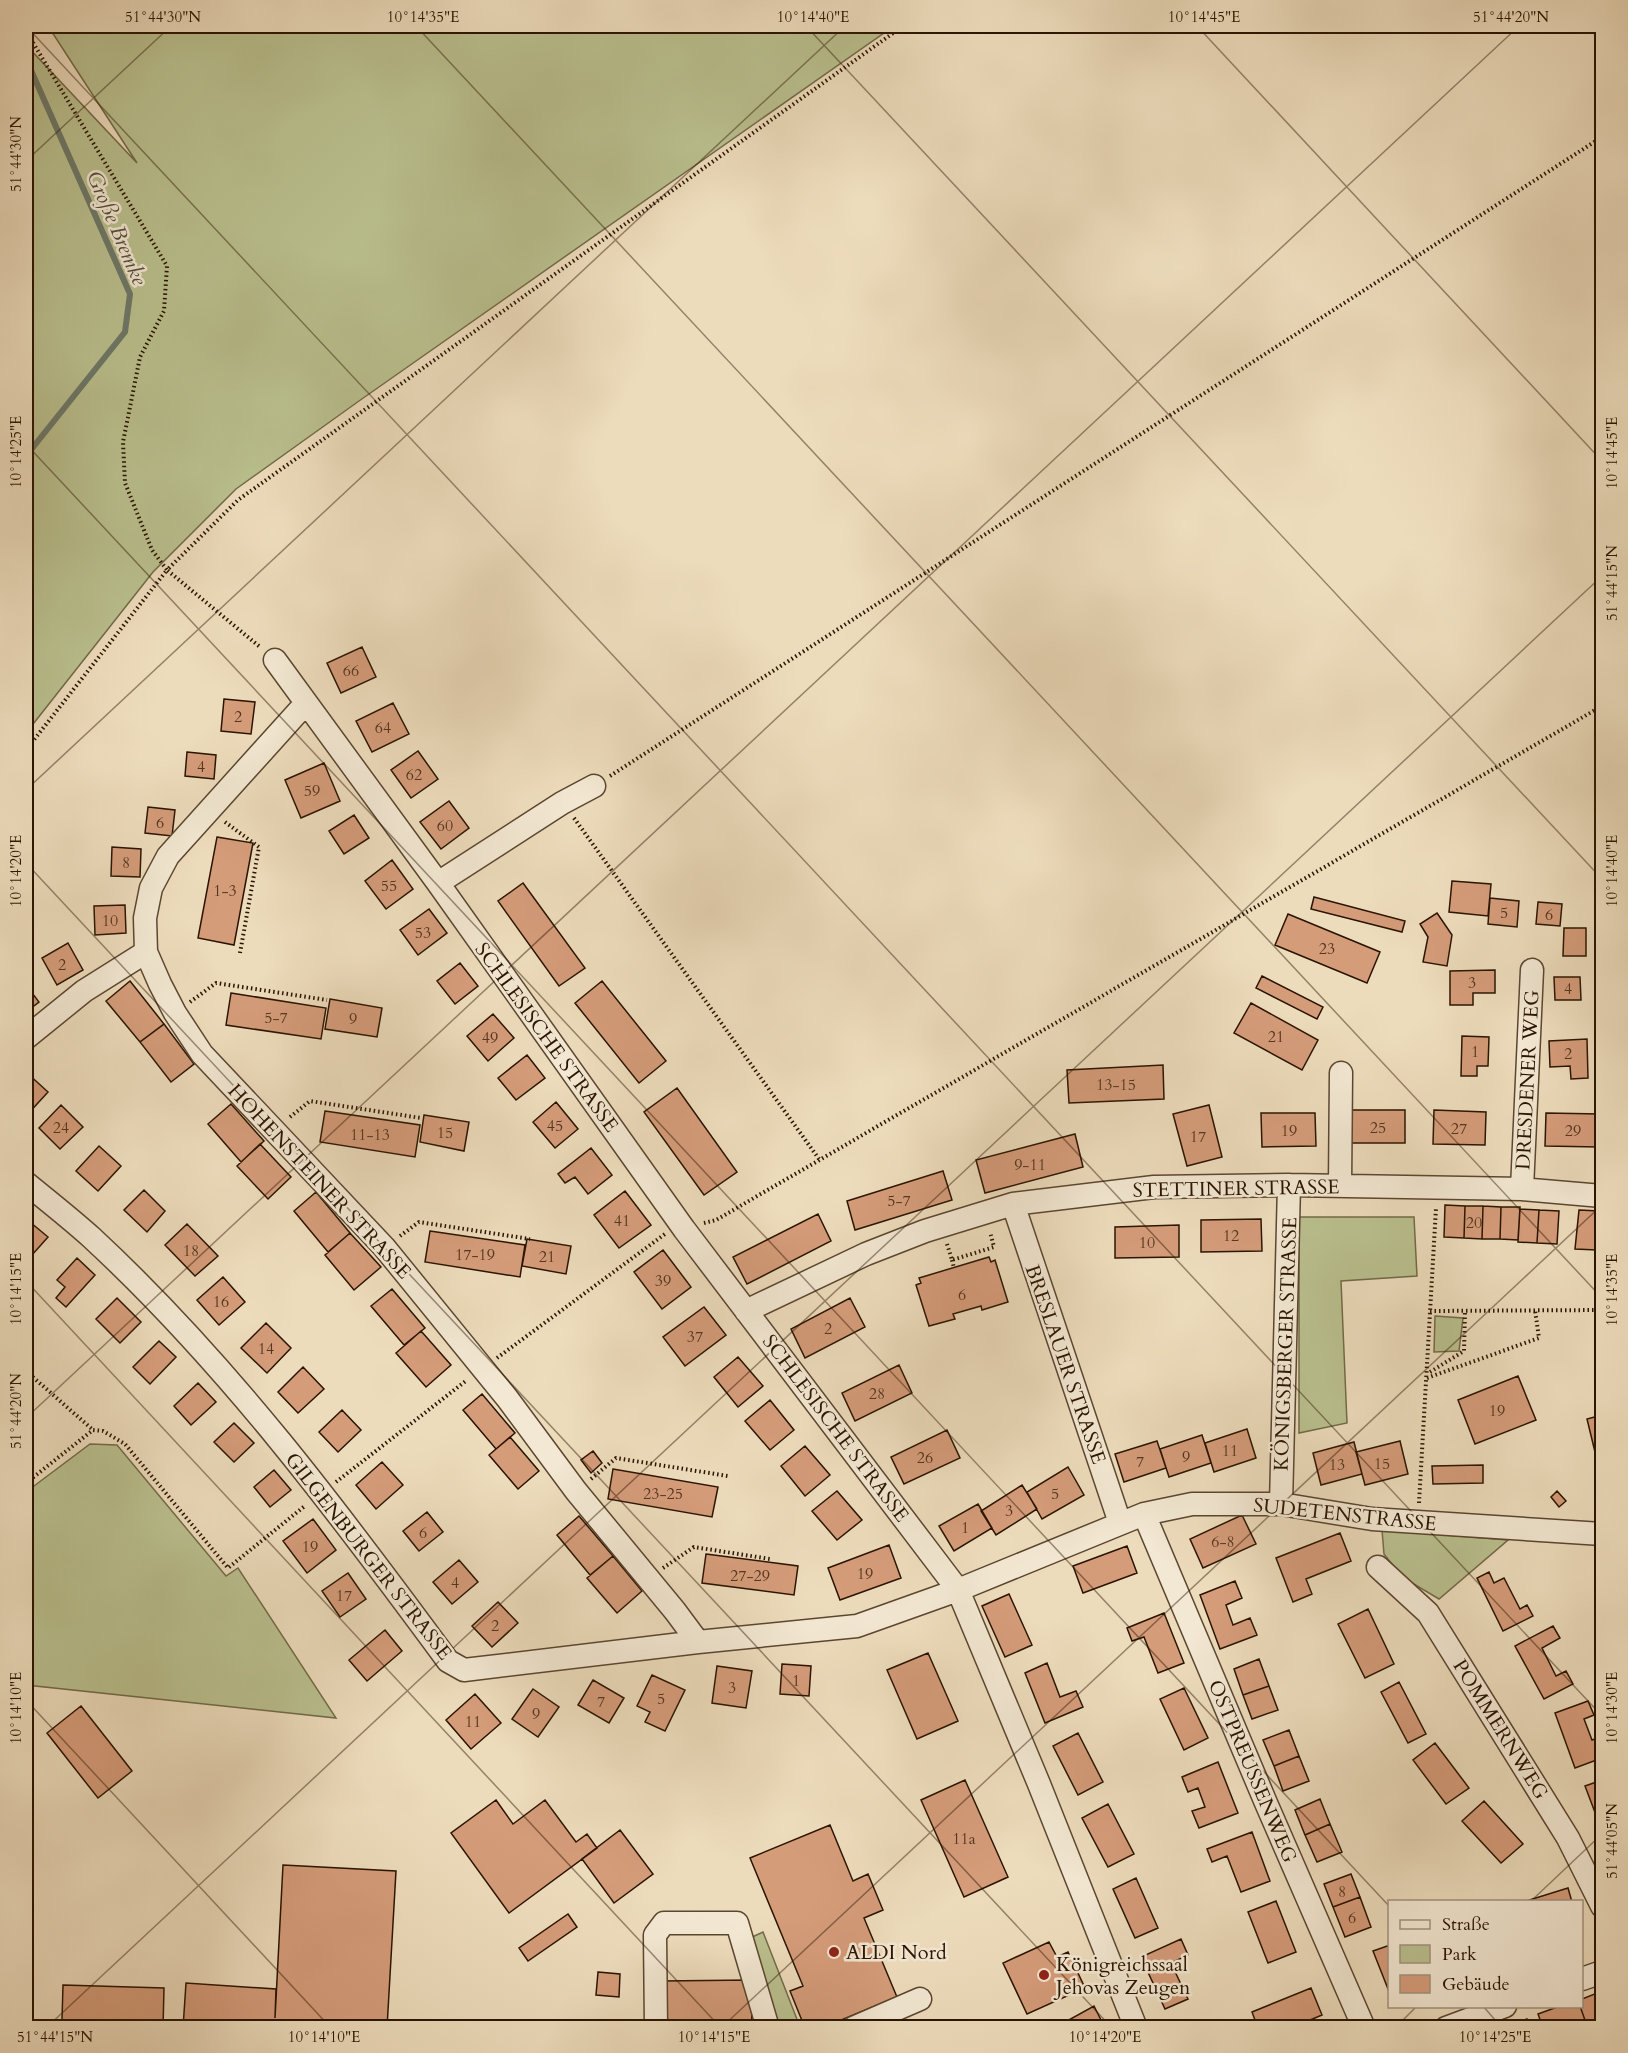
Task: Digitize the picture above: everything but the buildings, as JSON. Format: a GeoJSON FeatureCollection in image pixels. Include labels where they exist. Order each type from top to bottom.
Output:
{"type":"FeatureCollection","features":[{"type":"Feature","properties":{"kind":"street","name":"SCHLESISCHE STRASSE"},"geometry":{"type":"LineString","coordinates":[[275,660],[438,883],[684,1229],[958,1590],[1039,1784],[1136,2028]]}},
{"type":"Feature","properties":{"kind":"street","name":"HOHENSTEINER STRASSE"},"geometry":{"type":"LineString","coordinates":[[306,703],[168,856],[151,888],[145,918],[146,951],[175,1013],[202,1054],[384,1246],[507,1398],[576,1491],[698,1642]]}},
{"type":"Feature","properties":{"kind":"street"},"geometry":{"type":"LineString","coordinates":[[438,883],[562,803],[594,786]]}},
{"type":"Feature","properties":{"kind":"street"},"geometry":{"type":"LineString","coordinates":[[26,1038],[84,991],[146,951]]}},
{"type":"Feature","properties":{"kind":"street","name":"DRESDENER WEG"},"geometry":{"type":"LineString","coordinates":[[1522,1189],[1532,970]]}},
{"type":"Feature","properties":{"kind":"street"},"geometry":{"type":"LineString","coordinates":[[1340,1186],[1341,1073]]}},
{"type":"Feature","properties":{"kind":"street","name":"GILGENBURGER STRASSE"},"geometry":{"type":"LineString","coordinates":[[26,1183],[91,1238],[138,1283],[253,1407],[367,1551],[448,1661],[464,1670],[856,1626],[958,1590]]}},
{"type":"Feature","properties":{"kind":"street","name":"STETTINER STRASSE"},"geometry":{"type":"LineString","coordinates":[[746,1311],[866,1254],[925,1231],[1013,1204],[1154,1187],[1289,1185],[1522,1189],[1602,1196]]}},
{"type":"Feature","properties":{"kind":"street","name":"KÖNIGSBERGER STRASSE"},"geometry":{"type":"LineString","coordinates":[[1281,1504],[1289,1185]]}},
{"type":"Feature","properties":{"kind":"street","name":"BRESLAUER STRASSE"},"geometry":{"type":"LineString","coordinates":[[1013,1204],[1120,1523]]}},
{"type":"Feature","properties":{"kind":"street","name":"SUDETENSTRASSE"},"geometry":{"type":"LineString","coordinates":[[958,1590],[1144,1514],[1192,1504],[1281,1504],[1372,1519],[1602,1534]]}},
{"type":"Feature","properties":{"kind":"street","name":"OSTPREUSSENWEG"},"geometry":{"type":"LineString","coordinates":[[1144,1514],[1364,2028]]}},
{"type":"Feature","properties":{"kind":"street","name":"POMMERNWEG"},"geometry":{"type":"LineString","coordinates":[[1378,1567],[1428,1613],[1568,1838],[1602,1906]]}},
{"type":"Feature","properties":{"kind":"street"},"geometry":{"type":"LineString","coordinates":[[656,2028],[655,1935],[664,1923],[737,1923],[768,2028]]}},
{"type":"Feature","properties":{"kind":"street"},"geometry":{"type":"LineString","coordinates":[[1583,1978],[1602,1972]]}},
{"type":"Feature","properties":{"kind":"street"},"geometry":{"type":"LineString","coordinates":[[853,2028],[920,1999]]}},
{"type":"Feature","properties":{"kind":"street"},"geometry":{"type":"LineString","coordinates":[[1446,2028],[1502,2008]]}},
{"type":"Feature","properties":{"kind":"path"},"geometry":{"type":"LineString","coordinates":[[26,750],[167,570],[238,500],[903,26]]}},
{"type":"Feature","properties":{"kind":"path"},"geometry":{"type":"LineString","coordinates":[[1599,26],[1602,30]]}},
{"type":"Feature","properties":{"kind":"path"},"geometry":{"type":"LineString","coordinates":[[26,31],[167,266],[164,311],[140,357],[123,442],[125,483],[152,550],[167,570],[275,660]]}},
{"type":"Feature","properties":{"kind":"path"},"geometry":{"type":"LineString","coordinates":[[594,786],[1602,137]]}},
{"type":"Feature","properties":{"kind":"path"},"geometry":{"type":"LineString","coordinates":[[26,1371],[93,1430],[103,1431],[125,1444],[228,1568],[483,1369],[663,1234],[716,1220],[819,1158],[1602,706]]}},
{"type":"Feature","properties":{"kind":"path"},"geometry":{"type":"LineString","coordinates":[[562,803],[819,1158]]}},
{"type":"Feature","properties":{"kind":"path"},"geometry":{"type":"LineString","coordinates":[[210,811],[259,847],[240,953]]}},
{"type":"Feature","properties":{"kind":"path"},"geometry":{"type":"LineString","coordinates":[[175,1013],[216,983],[327,1000]]}},
{"type":"Feature","properties":{"kind":"path"},"geometry":{"type":"LineString","coordinates":[[273,1131],[310,1101],[421,1118]]}},
{"type":"Feature","properties":{"kind":"path"},"geometry":{"type":"LineString","coordinates":[[1418,1522],[1437,1188]]}},
{"type":"Feature","properties":{"kind":"path"},"geometry":{"type":"LineString","coordinates":[[384,1246],[419,1222],[530,1239]]}},
{"type":"Feature","properties":{"kind":"path"},"geometry":{"type":"LineString","coordinates":[[952,1260],[994,1247],[987,1222]]}},
{"type":"Feature","properties":{"kind":"path"},"geometry":{"type":"LineString","coordinates":[[944,1236],[954,1268]]}},
{"type":"Feature","properties":{"kind":"path"},"geometry":{"type":"LineString","coordinates":[[1426,1378],[1539,1338],[1535,1310]]}},
{"type":"Feature","properties":{"kind":"path"},"geometry":{"type":"LineString","coordinates":[[1430,1311],[1602,1310]]}},
{"type":"Feature","properties":{"kind":"path"},"geometry":{"type":"LineString","coordinates":[[1430,1372],[1464,1351],[1465,1311]]}},
{"type":"Feature","properties":{"kind":"path"},"geometry":{"type":"LineString","coordinates":[[26,1483],[93,1430]]}},
{"type":"Feature","properties":{"kind":"path"},"geometry":{"type":"LineString","coordinates":[[576,1491],[616,1458],[728,1476]]}},
{"type":"Feature","properties":{"kind":"path"},"geometry":{"type":"LineString","coordinates":[[647,1578],[693,1547],[770,1559]]}},
{"type":"Feature","properties":{"kind":"green space"},"geometry":{"type":"Polygon","coordinates":[[[48,26],[894,26],[236,489],[153,572],[26,733],[26,45],[137,163],[48,26]]]}},
{"type":"Feature","properties":{"kind":"green space"},"geometry":{"type":"Polygon","coordinates":[[[1299,1217],[1414,1217],[1417,1276],[1341,1281],[1347,1423],[1299,1433],[1299,1217]]]}},
{"type":"Feature","properties":{"kind":"green space"},"geometry":{"type":"Polygon","coordinates":[[[1435,1316],[1463,1318],[1459,1351],[1434,1352],[1435,1316]]]}},
{"type":"Feature","properties":{"kind":"green space"},"geometry":{"type":"Polygon","coordinates":[[[90,1444],[117,1445],[226,1576],[238,1568],[336,1718],[26,1685],[26,1492],[90,1444]]]}},
{"type":"Feature","properties":{"kind":"green space"},"geometry":{"type":"Polygon","coordinates":[[[1382,1530],[1508,1540],[1439,1599],[1402,1577],[1384,1554],[1382,1530]]]}},
{"type":"Feature","properties":{"kind":"green space"},"geometry":{"type":"Polygon","coordinates":[[[763,1932],[800,2027],[779,2027],[748,1939],[763,1932]]]}},
{"type":"Feature","properties":{"kind":"waterway","name":"Große Bremke"},"geometry":{"type":"LineString","coordinates":[[26,59],[130,294],[125,332],[26,456]]}},
{"type":"Feature","properties":{"kind":"place","name":"ALDI Nord"},"geometry":{"type":"Point","coordinates":[834,1952]}},
{"type":"Feature","properties":{"kind":"place","name":"Königreichssaal Jehovas Zeugen"},"geometry":{"type":"Point","coordinates":[1044,1975]}}]}
